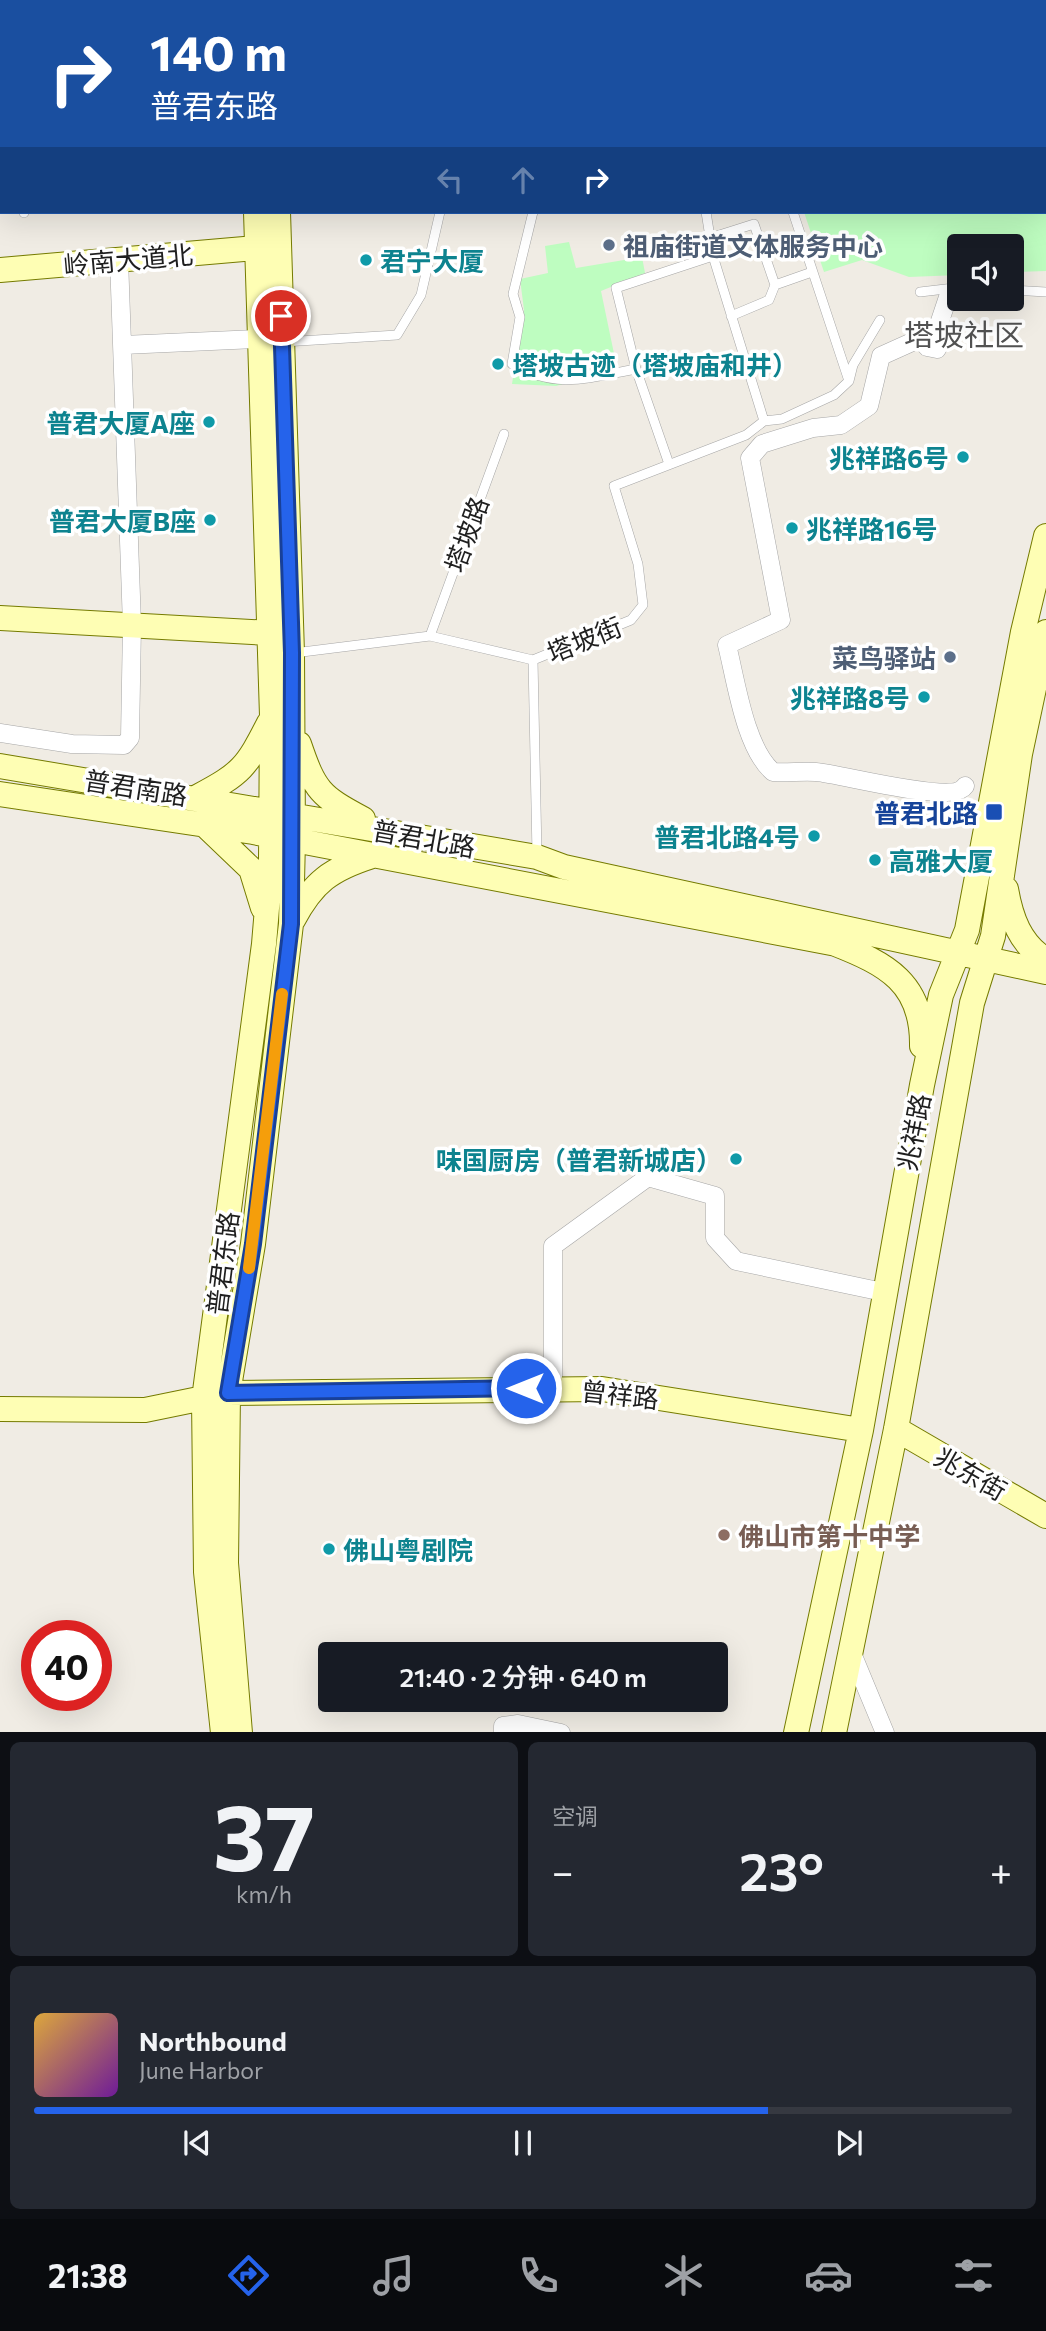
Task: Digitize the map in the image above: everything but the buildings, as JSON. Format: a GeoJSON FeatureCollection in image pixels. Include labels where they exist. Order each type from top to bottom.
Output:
{"type":"FeatureCollection","features":[{"type":"Feature","properties":{"kind":"main road"},"geometry":{"type":"LineString","coordinates":[[197,797],[230,781],[242,770],[282,718],[292,653],[270,340],[256,248],[256,214]]}},
{"type":"Feature","properties":{"kind":"main road"},"geometry":{"type":"LineString","coordinates":[[278,214],[270,340],[270,633],[282,718],[309,773],[327,800],[385,831]]}},
{"type":"Feature","properties":{"kind":"main road","name":"岭南大道北"},"geometry":{"type":"LineString","coordinates":[[0,270],[256,248]]}},
{"type":"Feature","properties":{"kind":"main road","name":"兆祥路"},"geometry":{"type":"LineString","coordinates":[[796,1732],[860,1430],[922,1085],[941,995],[967,930],[1023,632],[1046,536]]}},
{"type":"Feature","properties":{"kind":"main road"},"geometry":{"type":"LineString","coordinates":[[0,618],[270,633]]}},
{"type":"Feature","properties":{"kind":"main road","name":"兆祥路"},"geometry":{"type":"LineString","coordinates":[[834,1732],[897,1429],[982,967],[993,936],[1020,754],[1046,632]]}},
{"type":"Feature","properties":{"kind":"main road","name":"普君东路"},"geometry":{"type":"LineString","coordinates":[[223,1732],[206,1572],[216,1396],[253,1244],[279,922],[282,718]]}},
{"type":"Feature","properties":{"kind":"main road","name":"普君南路"},"geometry":{"type":"LineString","coordinates":[[0,766],[282,812]]}},
{"type":"Feature","properties":{"kind":"main road","name":"普君南路"},"geometry":{"type":"LineString","coordinates":[[0,794],[282,838]]}},
{"type":"Feature","properties":{"kind":"main road","name":"普君北路"},"geometry":{"type":"LineString","coordinates":[[282,812],[537,857],[564,867],[982,967]]}},
{"type":"Feature","properties":{"kind":"main road"},"geometry":{"type":"LineString","coordinates":[[205,825],[251,869],[279,922],[323,878],[345,865],[372,856]]}},
{"type":"Feature","properties":{"kind":"main road","name":"普君北路"},"geometry":{"type":"LineString","coordinates":[[282,838],[833,943],[954,960]]}},
{"type":"Feature","properties":{"kind":"main road"},"geometry":{"type":"LineString","coordinates":[[1005,850],[1006,890],[1012,920],[1034,953],[1046,960]]}},
{"type":"Feature","properties":{"kind":"main road"},"geometry":{"type":"LineString","coordinates":[[833,943],[871,958],[912,992],[920,1010],[922,1085]]}},
{"type":"Feature","properties":{"kind":"main road"},"geometry":{"type":"LineString","coordinates":[[982,967],[1046,972]]}},
{"type":"Feature","properties":{"kind":"main road"},"geometry":{"type":"LineString","coordinates":[[982,967],[1046,989]]}},
{"type":"Feature","properties":{"kind":"main road","name":"曾祥路"},"geometry":{"type":"LineString","coordinates":[[0,1409],[145,1410],[216,1396],[602,1389],[860,1430]]}},
{"type":"Feature","properties":{"kind":"main road","name":"普君东路"},"geometry":{"type":"LineString","coordinates":[[216,1396],[240,1732]]}},
{"type":"Feature","properties":{"kind":"main road","name":"兆东街"},"geometry":{"type":"LineString","coordinates":[[897,1429],[1046,1516]]}},
{"type":"Feature","properties":{"kind":"street"},"geometry":{"type":"LineString","coordinates":[[0,733],[72,744],[124,745],[130,738],[132,625],[119,259]]}},
{"type":"Feature","properties":{"kind":"street"},"geometry":{"type":"LineString","coordinates":[[947,301],[939,327],[927,328],[921,338],[881,356],[869,407],[841,425],[813,428],[762,444],[750,458],[781,620],[727,645],[753,743],[762,762],[773,772],[815,772],[930,792],[958,792],[965,786]]}},
{"type":"Feature","properties":{"kind":"street"},"geometry":{"type":"LineString","coordinates":[[123,345],[270,340]]}},
{"type":"Feature","properties":{"kind":"street"},"geometry":{"type":"LineString","coordinates":[[553,1389],[553,1246],[648,1177],[715,1196],[715,1238],[736,1261],[883,1292]]}},
{"type":"Feature","properties":{"kind":"street"},"geometry":{"type":"LineString","coordinates":[[850,1647],[885,1732]]}},
{"type":"Feature","properties":{"kind":"street"},"geometry":{"type":"LineString","coordinates":[[503,1732],[503,1726],[518,1724],[561,1732]]}},
{"type":"Feature","properties":{"kind":"lane"},"geometry":{"type":"LineString","coordinates":[[270,340],[397,335],[421,295],[440,214]]}},
{"type":"Feature","properties":{"kind":"lane"},"geometry":{"type":"LineString","coordinates":[[533,214],[513,294],[520,317],[512,363],[531,375],[550,380],[575,381],[636,369]]}},
{"type":"Feature","properties":{"kind":"lane"},"geometry":{"type":"LineString","coordinates":[[706,214],[713,257],[764,421]]}},
{"type":"Feature","properties":{"kind":"lane"},"geometry":{"type":"LineString","coordinates":[[794,214],[849,381]]}},
{"type":"Feature","properties":{"kind":"lane"},"geometry":{"type":"LineString","coordinates":[[710,238],[754,224],[775,285],[769,300],[731,316]]}},
{"type":"Feature","properties":{"kind":"lane"},"geometry":{"type":"LineString","coordinates":[[713,257],[616,288],[636,369],[669,464],[746,435],[764,421],[782,419],[834,395],[849,381],[853,365],[880,320]]}},
{"type":"Feature","properties":{"kind":"lane"},"geometry":{"type":"LineString","coordinates":[[775,285],[812,272]]}},
{"type":"Feature","properties":{"kind":"lane"},"geometry":{"type":"LineString","coordinates":[[920,292],[947,289]]}},
{"type":"Feature","properties":{"kind":"lane"},"geometry":{"type":"LineString","coordinates":[[1024,291],[1046,292]]}},
{"type":"Feature","properties":{"kind":"lane","name":"塔坡路"},"geometry":{"type":"LineString","coordinates":[[430,636],[504,434]]}},
{"type":"Feature","properties":{"kind":"lane","name":"塔坡街"},"geometry":{"type":"LineString","coordinates":[[537,857],[533,660],[631,620],[643,605],[638,564],[614,486],[669,464]]}},
{"type":"Feature","properties":{"kind":"lane"},"geometry":{"type":"LineString","coordinates":[[292,653],[430,636],[533,660]]}},
{"type":"Feature","properties":{"kind":"green space"},"geometry":{"type":"Polygon","coordinates":[[[805,214],[1046,214],[1046,271],[1024,272],[1024,234],[947,234],[947,275],[909,277],[862,260],[824,272],[805,214]]]}},
{"type":"Feature","properties":{"kind":"green space"},"geometry":{"type":"Polygon","coordinates":[[[569,242],[576,268],[642,257],[645,273],[601,291],[617,368],[556,386],[512,384],[524,310],[520,279],[548,273],[545,246],[569,242]]]}},
{"type":"Feature","properties":{"kind":"slow traffic"},"geometry":{"type":"LineString","coordinates":[[249,1268],[282,994]]}},
{"type":"Feature","properties":{"kind":"place","name":"祖庙街道文体服务中心"},"geometry":{"type":"Point","coordinates":[609,245]}},
{"type":"Feature","properties":{"kind":"place","name":"君宁大厦"},"geometry":{"type":"Point","coordinates":[366,260]}},
{"type":"Feature","properties":{"kind":"place","name":"塔坡古迹（塔坡庙和井）"},"geometry":{"type":"Point","coordinates":[498,364]}},
{"type":"Feature","properties":{"kind":"place","name":"普君大厦A座"},"geometry":{"type":"Point","coordinates":[209,422]}},
{"type":"Feature","properties":{"kind":"place","name":"兆祥路6号"},"geometry":{"type":"Point","coordinates":[963,457]}},
{"type":"Feature","properties":{"kind":"place","name":"普君大厦B座"},"geometry":{"type":"Point","coordinates":[210,520]}},
{"type":"Feature","properties":{"kind":"place","name":"兆祥路16号"},"geometry":{"type":"Point","coordinates":[792,528]}},
{"type":"Feature","properties":{"kind":"place","name":"菜鸟驿站"},"geometry":{"type":"Point","coordinates":[950,657]}},
{"type":"Feature","properties":{"kind":"place","name":"兆祥路8号"},"geometry":{"type":"Point","coordinates":[924,697]}},
{"type":"Feature","properties":{"kind":"place","name":"普君北路"},"geometry":{"type":"Point","coordinates":[994,812]}},
{"type":"Feature","properties":{"kind":"place","name":"普君北路4号"},"geometry":{"type":"Point","coordinates":[814,836]}},
{"type":"Feature","properties":{"kind":"place","name":"高雅大厦"},"geometry":{"type":"Point","coordinates":[875,860]}},
{"type":"Feature","properties":{"kind":"place","name":"味国厨房（普君新城店）"},"geometry":{"type":"Point","coordinates":[736,1159]}},
{"type":"Feature","properties":{"kind":"place","name":"佛山市第十中学"},"geometry":{"type":"Point","coordinates":[724,1535]}},
{"type":"Feature","properties":{"kind":"place","name":"佛山粤剧院"},"geometry":{"type":"Point","coordinates":[329,1549]}},
{"type":"Feature","properties":{"kind":"district","name":"塔坡社区"},"geometry":{"type":"Point","coordinates":[964,333]}},
{"type":"Feature","properties":{"kind":"route"},"geometry":{"type":"LineString","coordinates":[[281,316],[292,653],[291,924],[253,1244],[228,1393],[526,1388]]}}]}
